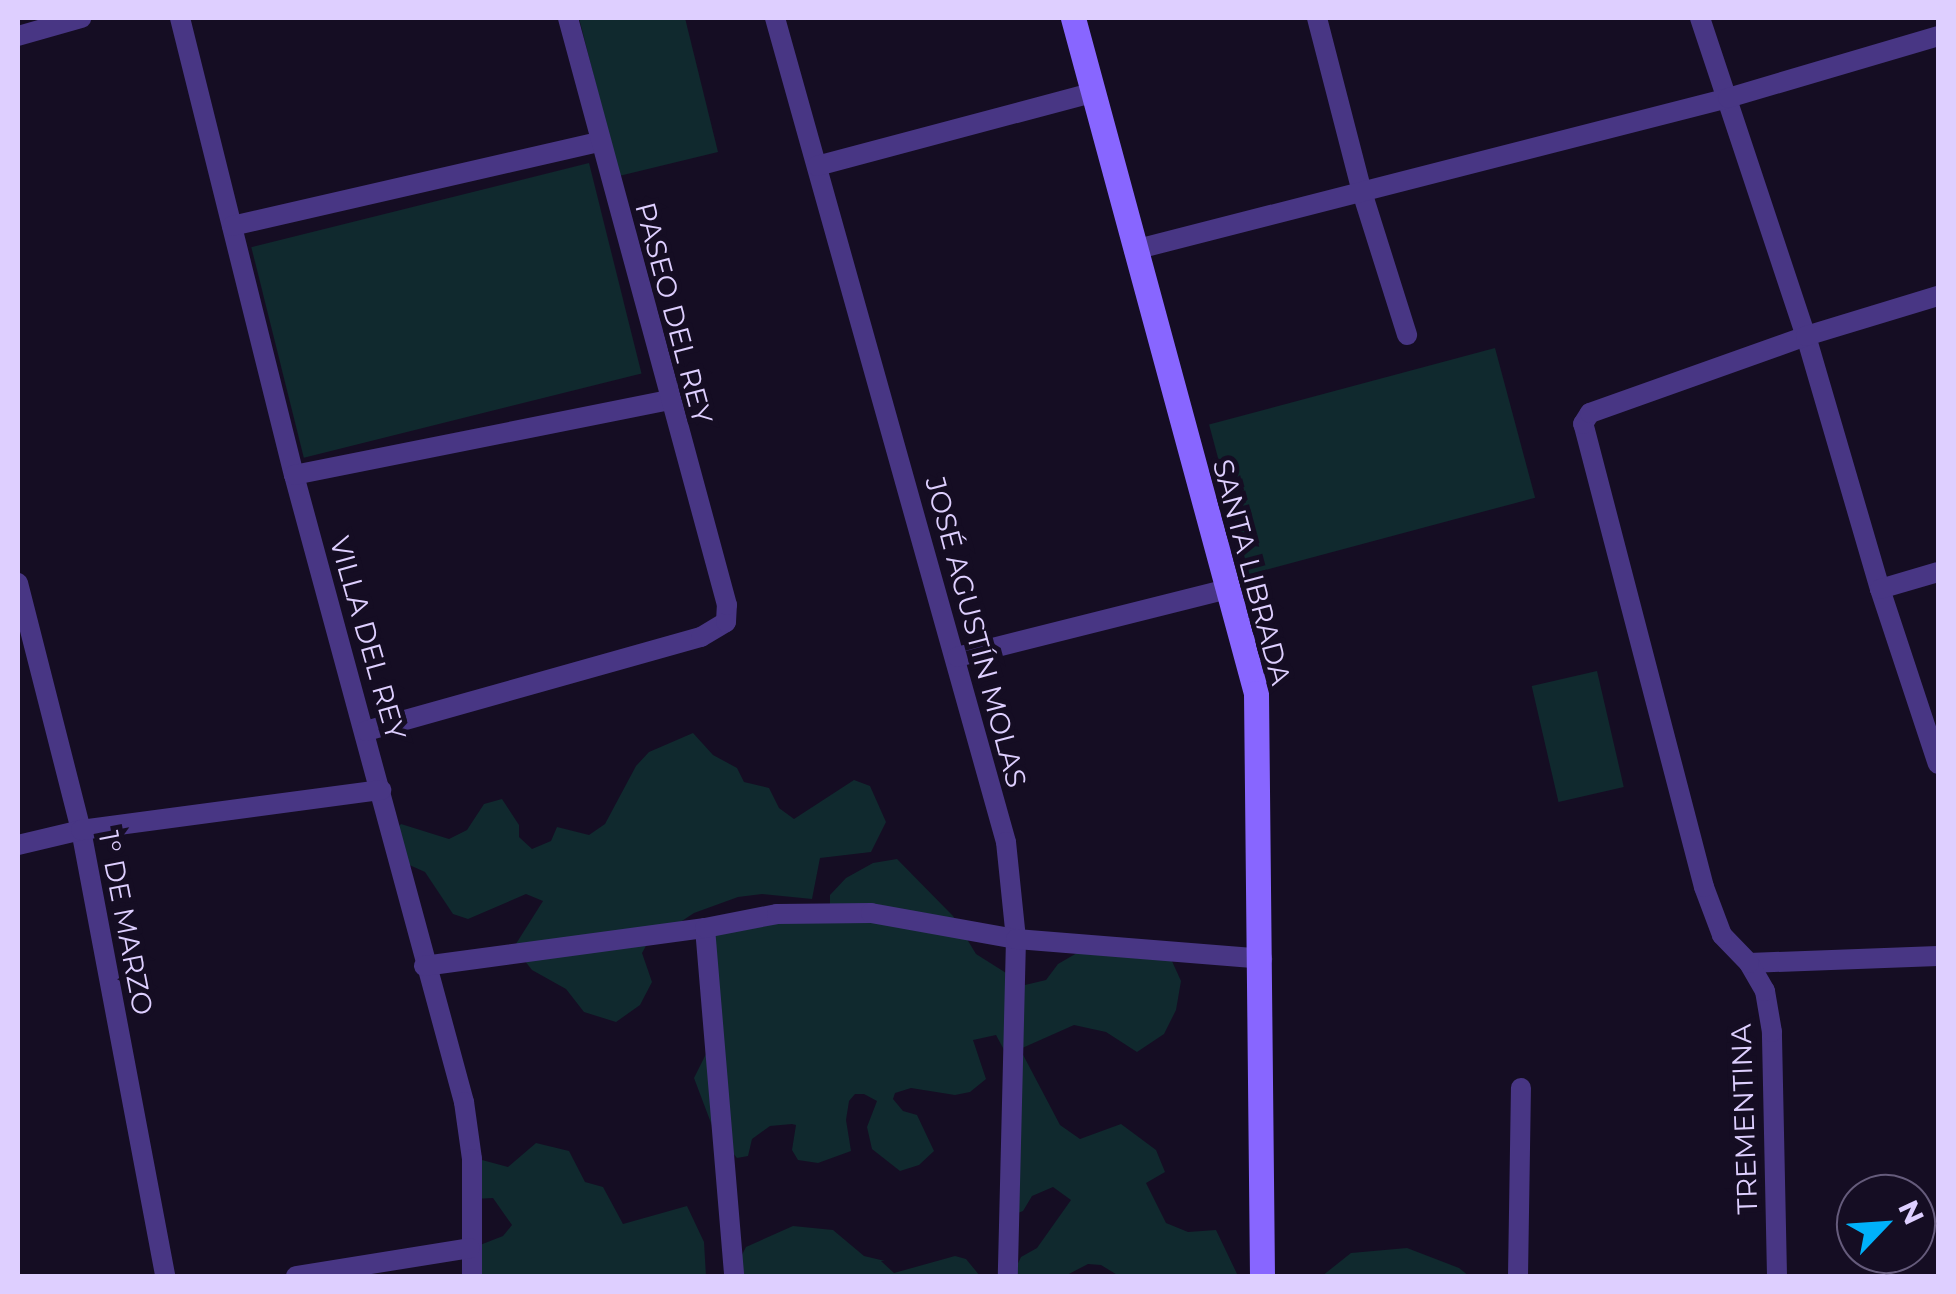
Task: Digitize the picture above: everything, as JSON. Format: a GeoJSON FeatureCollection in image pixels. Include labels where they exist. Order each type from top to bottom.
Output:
{"type":"FeatureCollection","features":[{"type":"Feature","properties":{"kind":"street"},"geometry":{"type":"LineString","coordinates":[[18,36],[81,18]]}},
{"type":"Feature","properties":{"kind":"street","name":"VILLA DEL REY"},"geometry":{"type":"LineString","coordinates":[[180,18],[294,474],[366,731],[424,966],[464,1102],[472,1159],[472,1276]]}},
{"type":"Feature","properties":{"kind":"street","name":"PASEO DEL REY"},"geometry":{"type":"LineString","coordinates":[[366,731],[701,637],[726,622],[727,605],[668,400],[568,18]]}},
{"type":"Feature","properties":{"kind":"street","name":"JOSÉ AGUSTÍN MOLAS"},"geometry":{"type":"LineString","coordinates":[[776,18],[1006,842],[1016,939],[1008,1276]]}},
{"type":"Feature","properties":{"kind":"street","name":"SANTA LIBRADA"},"geometry":{"type":"LineString","coordinates":[[1073,18],[1256,694],[1262,959],[1262,1276]]}},
{"type":"Feature","properties":{"kind":"street"},"geometry":{"type":"LineString","coordinates":[[1317,18],[1362,192],[1407,335]]}},
{"type":"Feature","properties":{"kind":"street"},"geometry":{"type":"LineString","coordinates":[[1700,18],[1806,336],[1880,589],[1938,764]]}},
{"type":"Feature","properties":{"kind":"street"},"geometry":{"type":"LineString","coordinates":[[1134,250],[1728,98],[1938,36]]}},
{"type":"Feature","properties":{"kind":"street"},"geometry":{"type":"LineString","coordinates":[[817,166],[1092,93]]}},
{"type":"Feature","properties":{"kind":"street"},"geometry":{"type":"LineString","coordinates":[[232,226],[599,142]]}},
{"type":"Feature","properties":{"kind":"street","name":"TREMENTINA"},"geometry":{"type":"LineString","coordinates":[[1778,1276],[1772,1032],[1764,991],[1750,963],[1722,935],[1704,887],[1583,424],[1590,413],[1806,336],[1938,296]]}},
{"type":"Feature","properties":{"kind":"street"},"geometry":{"type":"LineString","coordinates":[[294,474],[668,400]]}},
{"type":"Feature","properties":{"kind":"street"},"geometry":{"type":"LineString","coordinates":[[1880,589],[1938,572]]}},
{"type":"Feature","properties":{"kind":"street","name":"1° DE MARZO"},"geometry":{"type":"LineString","coordinates":[[18,583],[81,830],[166,1276]]}},
{"type":"Feature","properties":{"kind":"street"},"geometry":{"type":"LineString","coordinates":[[956,657],[1227,589]]}},
{"type":"Feature","properties":{"kind":"street"},"geometry":{"type":"LineString","coordinates":[[18,845],[81,830],[381,790]]}},
{"type":"Feature","properties":{"kind":"street"},"geometry":{"type":"LineString","coordinates":[[424,966],[705,928],[777,914],[871,913],[1016,939],[1262,959]]}},
{"type":"Feature","properties":{"kind":"street"},"geometry":{"type":"LineString","coordinates":[[705,928],[734,1276]]}},
{"type":"Feature","properties":{"kind":"street"},"geometry":{"type":"LineString","coordinates":[[1750,963],[1938,956]]}},
{"type":"Feature","properties":{"kind":"street"},"geometry":{"type":"LineString","coordinates":[[1518,1276],[1522,1088]]}},
{"type":"Feature","properties":{"kind":"street"},"geometry":{"type":"LineString","coordinates":[[296,1276],[470,1248]]}},
{"type":"Feature","properties":{"kind":"green space"},"geometry":{"type":"Polygon","coordinates":[[[579,18],[685,18],[718,152],[619,176],[579,18]]]}},
{"type":"Feature","properties":{"kind":"green space"},"geometry":{"type":"Polygon","coordinates":[[[589,163],[641,374],[304,458],[251,247],[589,163]]]}},
{"type":"Feature","properties":{"kind":"green space"},"geometry":{"type":"Polygon","coordinates":[[[1495,348],[1535,498],[1249,574],[1209,425],[1495,348]]]}},
{"type":"Feature","properties":{"kind":"green space"},"geometry":{"type":"Polygon","coordinates":[[[1597,671],[1624,787],[1558,802],[1532,686],[1597,671]]]}},
{"type":"Feature","properties":{"kind":"green space"},"geometry":{"type":"Polygon","coordinates":[[[693,733],[713,755],[737,768],[744,782],[769,788],[779,808],[794,819],[854,780],[870,786],[886,822],[871,852],[820,858],[812,899],[762,894],[738,897],[694,913],[647,944],[642,953],[652,982],[640,1005],[616,1022],[584,1012],[566,989],[532,970],[514,947],[543,901],[526,894],[468,919],[453,914],[425,872],[405,863],[392,834],[401,824],[449,839],[467,830],[484,804],[502,799],[519,825],[519,837],[532,849],[551,841],[557,827],[589,835],[605,824],[636,766],[649,752],[693,733]]]}},
{"type":"Feature","properties":{"kind":"green space"},"geometry":{"type":"Polygon","coordinates":[[[897,859],[953,916],[976,954],[1025,985],[1046,980],[1058,964],[1089,946],[1171,959],[1181,981],[1176,1010],[1164,1034],[1137,1052],[1106,1032],[1074,1025],[1020,1049],[1060,1125],[1080,1139],[1121,1124],[1156,1150],[1165,1172],[1146,1183],[1166,1223],[1188,1232],[1216,1230],[1238,1276],[1119,1276],[1101,1265],[1088,1264],[1065,1276],[1012,1276],[1021,1257],[1037,1248],[1071,1200],[1053,1187],[1032,1196],[1023,1211],[1010,1216],[1010,1061],[996,1035],[973,1040],[986,1079],[970,1092],[955,1095],[911,1088],[895,1093],[893,1099],[903,1111],[917,1115],[934,1151],[919,1165],[900,1171],[872,1149],[867,1127],[877,1101],[864,1094],[855,1094],[849,1101],[846,1120],[851,1151],[818,1163],[798,1160],[792,1150],[796,1125],[770,1126],[752,1139],[748,1156],[737,1158],[714,1131],[694,1078],[707,1052],[715,932],[830,909],[830,895],[846,878],[873,863],[897,859]]]}},
{"type":"Feature","properties":{"kind":"green space"},"geometry":{"type":"Polygon","coordinates":[[[536,1143],[569,1151],[585,1182],[603,1187],[623,1224],[687,1206],[704,1242],[706,1276],[480,1276],[480,1245],[503,1236],[512,1225],[493,1198],[474,1199],[474,1167],[482,1160],[508,1167],[536,1143]]]}},
{"type":"Feature","properties":{"kind":"green space"},"geometry":{"type":"Polygon","coordinates":[[[793,1226],[833,1230],[864,1256],[885,1261],[881,1261],[894,1273],[955,1256],[966,1259],[980,1276],[731,1276],[746,1247],[793,1226]]]}},
{"type":"Feature","properties":{"kind":"green space"},"geometry":{"type":"Polygon","coordinates":[[[1407,1248],[1459,1268],[1469,1276],[1322,1276],[1351,1253],[1407,1248]]]}}]}
